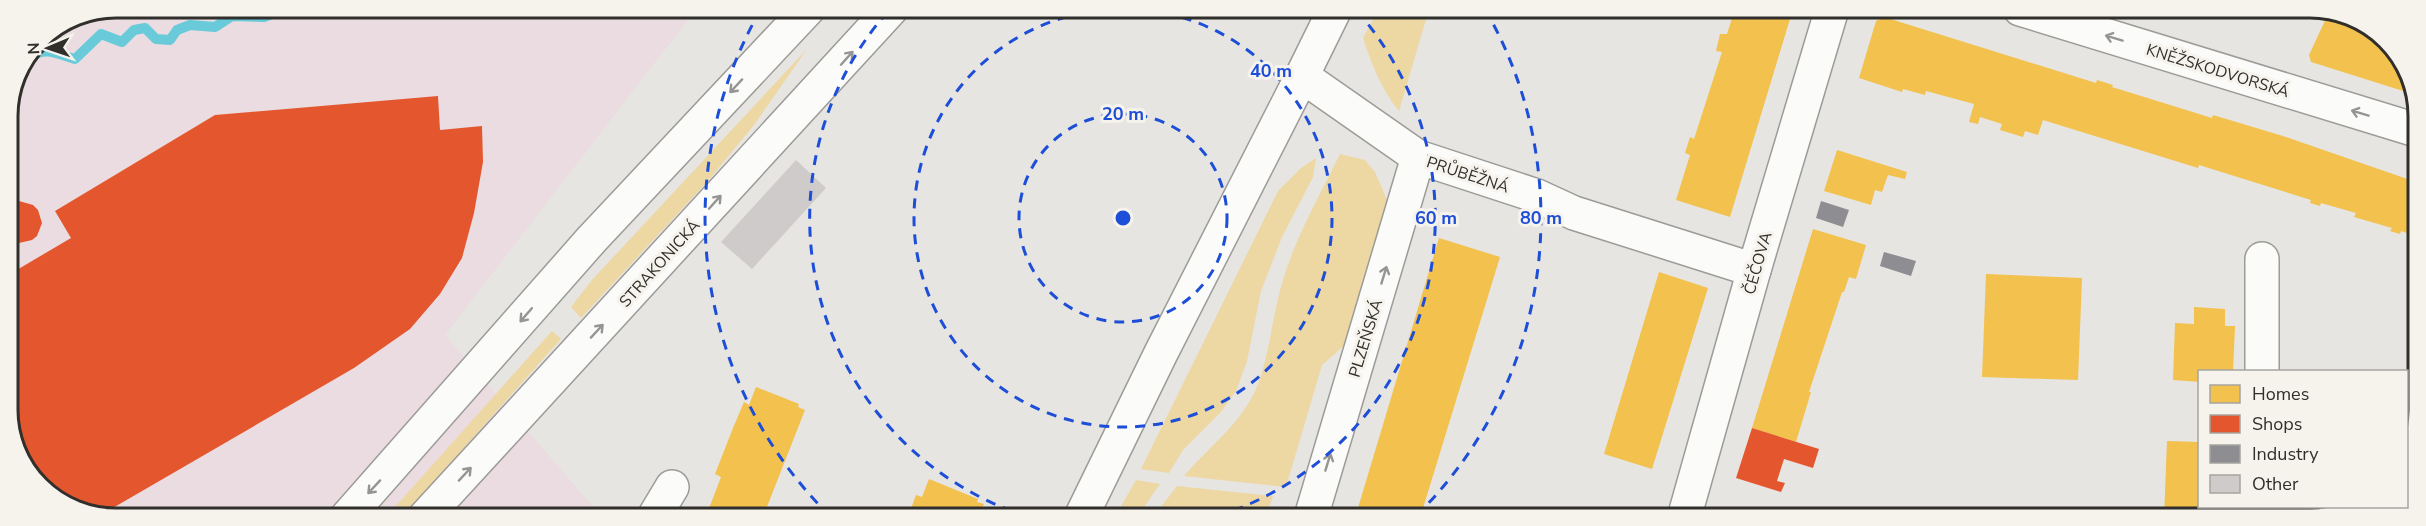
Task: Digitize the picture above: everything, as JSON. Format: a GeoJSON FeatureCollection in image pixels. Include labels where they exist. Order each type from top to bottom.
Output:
{"type":"FeatureCollection","features":[{"type":"Feature","properties":{"kind":"street"},"geometry":{"type":"LineString","coordinates":[[776,44],[782,18]]}},
{"type":"Feature","properties":{"kind":"street"},"geometry":{"type":"LineString","coordinates":[[355,508],[592,239],[800,18]]}},
{"type":"Feature","properties":{"kind":"street","name":"STRAKONICKÁ"},"geometry":{"type":"LineString","coordinates":[[433,508],[883,18]]}},
{"type":"Feature","properties":{"kind":"street"},"geometry":{"type":"LineString","coordinates":[[1085,508],[1161,352],[1331,18]]}},
{"type":"Feature","properties":{"kind":"street","name":"ČÉČOVA"},"geometry":{"type":"LineString","coordinates":[[1687,508],[1754,270],[1829,18]]}},
{"type":"Feature","properties":{"kind":"street","name":"KNĚŽSKODVORSKÁ"},"geometry":{"type":"LineString","coordinates":[[2049,18],[2408,128]]}},
{"type":"Feature","properties":{"kind":"street","name":"PRŮBĚŽNÁ"},"geometry":{"type":"LineString","coordinates":[[1302,76],[1418,157],[1537,196],[1574,213],[1754,270]]}},
{"type":"Feature","properties":{"kind":"street","name":"PLZEŇSKÁ"},"geometry":{"type":"LineString","coordinates":[[1314,508],[1418,157]]}},
{"type":"Feature","properties":{"kind":"street"},"geometry":{"type":"LineString","coordinates":[[2262,259],[2262,370]]}},
{"type":"Feature","properties":{"kind":"street"},"geometry":{"type":"LineString","coordinates":[[659,508],[672,487]]}},
{"type":"Feature","properties":{"kind":"shaded area"},"geometry":{"type":"Polygon","coordinates":[[[116,18],[689,18],[445,335],[594,508],[116,508],[84,503],[62,491],[38,470],[25,448],[18,410],[18,110],[25,78],[35,62],[47,47],[78,25],[116,18]]]}},
{"type":"Feature","properties":{"kind":"shaded area"},"geometry":{"type":"Polygon","coordinates":[[[1374,18],[1426,18],[1399,111],[1378,76],[1363,38],[1374,18]]]}},
{"type":"Feature","properties":{"kind":"shaded area"},"geometry":{"type":"Polygon","coordinates":[[[807,49],[754,125],[707,182],[581,318],[571,307],[592,280],[807,49]]]}},
{"type":"Feature","properties":{"kind":"shaded area"},"geometry":{"type":"Polygon","coordinates":[[[1340,154],[1365,160],[1375,172],[1387,200],[1388,225],[1354,337],[1322,365],[1286,487],[1184,476],[1228,430],[1244,410],[1257,387],[1288,264],[1340,154]]]}},
{"type":"Feature","properties":{"kind":"shaded area"},"geometry":{"type":"Polygon","coordinates":[[[1316,158],[1313,177],[1282,237],[1261,291],[1247,361],[1236,391],[1221,412],[1183,450],[1169,473],[1141,469],[1278,191],[1301,168],[1316,158]]]}},
{"type":"Feature","properties":{"kind":"shaded area"},"geometry":{"type":"Polygon","coordinates":[[[552,331],[561,339],[410,508],[394,508],[552,331]]]}},
{"type":"Feature","properties":{"kind":"shaded area"},"geometry":{"type":"Polygon","coordinates":[[[1136,480],[1160,484],[1143,508],[1120,508],[1136,480]]]}},
{"type":"Feature","properties":{"kind":"shaded area"},"geometry":{"type":"Polygon","coordinates":[[[1177,486],[1273,496],[1269,508],[1160,508],[1177,486]]]}},
{"type":"Feature","properties":{"kind":"building: Homes"},"geometry":{"type":"Polygon","coordinates":[[[1732,18],[1790,18],[1730,217],[1676,200],[1690,155],[1685,153],[1690,137],[1694,139],[1722,52],[1716,51],[1720,34],[1727,34],[1732,18]]]}},
{"type":"Feature","properties":{"kind":"building: Homes"},"geometry":{"type":"Polygon","coordinates":[[[1887,18],[2096,83],[2097,80],[2113,85],[2112,87],[2212,118],[2213,115],[2283,136],[2408,179],[2408,233],[2390,231],[2392,228],[2354,217],[2356,213],[2321,203],[2320,206],[2310,203],[2311,200],[2199,165],[2198,168],[2043,120],[2038,135],[2025,131],[2023,137],[2000,130],[2002,124],[1980,117],[1978,124],[1969,122],[1974,104],[1926,91],[1925,95],[1903,89],[1902,92],[1859,78],[1876,21],[1887,18]]]}},
{"type":"Feature","properties":{"kind":"building: Homes"},"geometry":{"type":"Polygon","coordinates":[[[2326,20],[2342,23],[2370,38],[2388,56],[2405,91],[2311,62],[2309,55],[2326,20]]]}},
{"type":"Feature","properties":{"kind":"building: Homes"},"geometry":{"type":"Polygon","coordinates":[[[1837,150],[1907,172],[1905,179],[1888,175],[1882,192],[1875,190],[1871,205],[1824,191],[1837,150]]]}},
{"type":"Feature","properties":{"kind":"building: Homes"},"geometry":{"type":"Polygon","coordinates":[[[1813,229],[1866,245],[1856,279],[1849,277],[1844,292],[1842,292],[1809,392],[1811,392],[1796,442],[1752,428],[1813,229]]]}},
{"type":"Feature","properties":{"kind":"building: Homes"},"geometry":{"type":"Polygon","coordinates":[[[1439,238],[1500,257],[1423,508],[1358,508],[1439,238]]]}},
{"type":"Feature","properties":{"kind":"building: Homes"},"geometry":{"type":"Polygon","coordinates":[[[1659,272],[1708,288],[1652,469],[1604,454],[1659,272]]]}},
{"type":"Feature","properties":{"kind":"building: Homes"},"geometry":{"type":"Polygon","coordinates":[[[1986,274],[2082,278],[2078,380],[1982,377],[1986,274]]]}},
{"type":"Feature","properties":{"kind":"building: Homes"},"geometry":{"type":"Polygon","coordinates":[[[2194,307],[2225,309],[2225,326],[2235,326],[2233,370],[2198,370],[2198,382],[2173,380],[2175,323],[2194,324],[2194,307]]]}},
{"type":"Feature","properties":{"kind":"building: Homes"},"geometry":{"type":"Polygon","coordinates":[[[756,387],[799,404],[798,407],[805,410],[767,508],[709,508],[721,477],[715,474],[744,402],[749,405],[756,387]]]}},
{"type":"Feature","properties":{"kind":"building: Homes"},"geometry":{"type":"Polygon","coordinates":[[[2167,441],[2198,442],[2198,508],[2164,508],[2167,441]]]}},
{"type":"Feature","properties":{"kind":"building: Homes"},"geometry":{"type":"Polygon","coordinates":[[[929,479],[978,499],[977,502],[984,504],[982,508],[911,508],[916,495],[922,497],[929,479]]]}},
{"type":"Feature","properties":{"kind":"building: Shops"},"geometry":{"type":"Polygon","coordinates":[[[438,96],[440,130],[482,126],[483,162],[474,213],[462,258],[440,294],[410,329],[354,368],[113,508],[84,503],[62,491],[47,479],[38,470],[25,448],[18,410],[18,269],[71,238],[55,211],[215,115],[438,96]]]}},
{"type":"Feature","properties":{"kind":"building: Shops"},"geometry":{"type":"Polygon","coordinates":[[[18,201],[33,205],[38,210],[42,223],[37,236],[32,240],[19,243],[18,243],[18,201]]]}},
{"type":"Feature","properties":{"kind":"building: Shops"},"geometry":{"type":"Polygon","coordinates":[[[1752,428],[1819,449],[1813,468],[1784,459],[1777,481],[1785,483],[1781,492],[1736,478],[1752,428]]]}},
{"type":"Feature","properties":{"kind":"building: Industry"},"geometry":{"type":"Polygon","coordinates":[[[1821,201],[1849,210],[1843,227],[1816,218],[1821,201]]]}},
{"type":"Feature","properties":{"kind":"building: Industry"},"geometry":{"type":"Polygon","coordinates":[[[1884,252],[1916,261],[1911,276],[1880,266],[1884,252]]]}},
{"type":"Feature","properties":{"kind":"building: Other"},"geometry":{"type":"Polygon","coordinates":[[[796,160],[826,188],[752,269],[721,242],[796,160]]]}},
{"type":"Feature","properties":{"kind":"waterway"},"geometry":{"type":"LineString","coordinates":[[43,52],[58,53],[75,59],[101,34],[122,42],[134,30],[145,28],[156,39],[170,40],[177,30],[190,25],[215,27],[229,18]]}}]}
